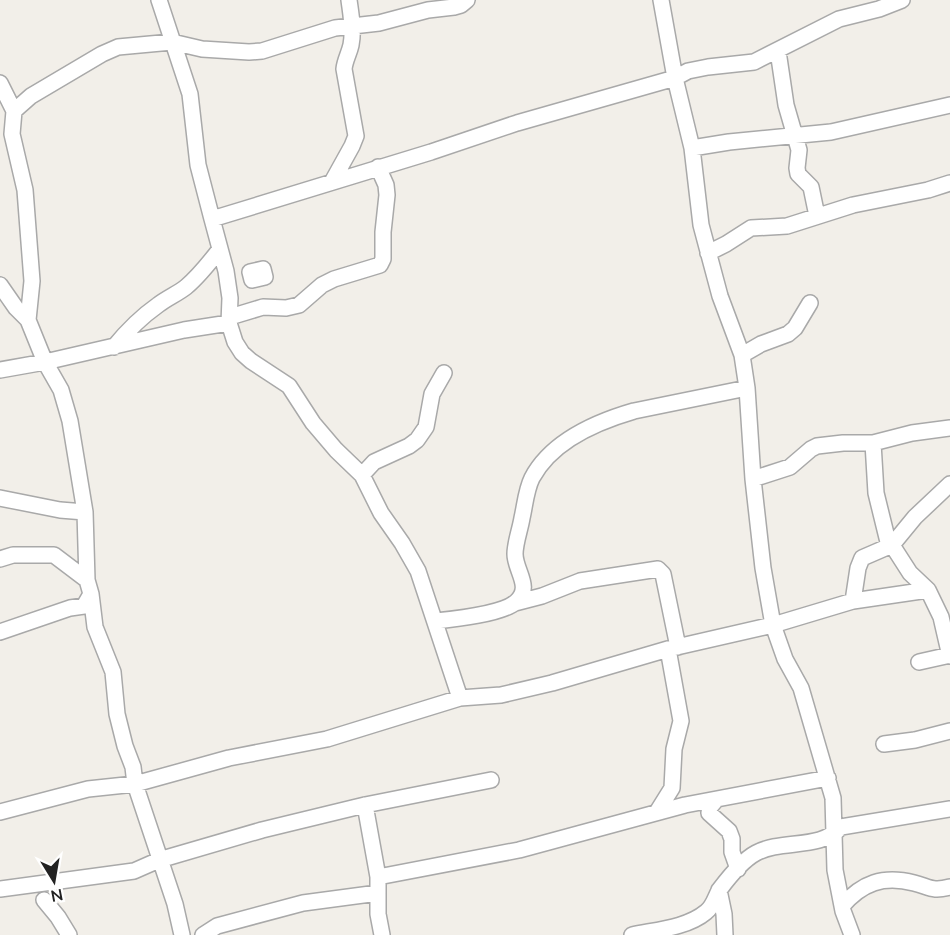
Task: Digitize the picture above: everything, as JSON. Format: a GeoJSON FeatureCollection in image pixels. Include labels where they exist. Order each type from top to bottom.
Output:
{"type":"FeatureCollection","features":[{"type":"Feature","properties":{"kind":"street"},"geometry":{"type":"LineString","coordinates":[[159,0],[190,94],[198,165],[228,280],[231,332],[242,353],[289,386],[313,423],[362,475],[381,513],[402,543],[417,571],[436,621],[460,698]]}},
{"type":"Feature","properties":{"kind":"street"},"geometry":{"type":"LineString","coordinates":[[332,182],[356,136],[344,69],[353,25],[349,0]]}},
{"type":"Feature","properties":{"kind":"street"},"geometry":{"type":"LineString","coordinates":[[14,111],[31,96],[118,46],[172,42],[202,49],[249,52],[297,41],[335,28],[379,23],[421,6],[454,8],[467,0]]}},
{"type":"Feature","properties":{"kind":"street"},"geometry":{"type":"LineString","coordinates":[[662,0],[675,78],[692,148],[701,225],[720,296],[742,355],[763,568],[773,625],[785,658],[801,688],[834,798],[835,870],[842,906],[852,935]]}},
{"type":"Feature","properties":{"kind":"street"},"geometry":{"type":"LineString","coordinates":[[212,219],[517,123],[675,78],[688,71],[754,62],[839,19],[879,9],[902,0]]}},
{"type":"Feature","properties":{"kind":"street"},"geometry":{"type":"LineString","coordinates":[[778,51],[786,105],[800,155],[798,174],[811,187],[817,216]]}},
{"type":"Feature","properties":{"kind":"street"},"geometry":{"type":"LineString","coordinates":[[0,83],[14,111],[12,134],[25,190],[32,281],[28,320]]}},
{"type":"Feature","properties":{"kind":"street"},"geometry":{"type":"LineString","coordinates":[[692,148],[831,132],[950,105]]}},
{"type":"Feature","properties":{"kind":"street"},"geometry":{"type":"LineString","coordinates":[[0,370],[230,320],[263,308],[286,308],[299,305],[322,285],[334,279],[380,265],[383,259],[382,232],[387,195],[386,185],[378,167]]}},
{"type":"Feature","properties":{"kind":"street"},"geometry":{"type":"LineString","coordinates":[[708,253],[752,228],[787,226],[853,205],[928,190],[950,183]]}},
{"type":"Feature","properties":{"kind":"street"},"geometry":{"type":"LineString","coordinates":[[114,347],[134,324],[200,274],[220,249]]}},
{"type":"Feature","properties":{"kind":"street"},"geometry":{"type":"LineString","coordinates":[[0,285],[16,308],[28,320],[45,362],[60,390],[70,422],[85,512],[89,587],[95,627],[113,672],[117,714],[124,747],[133,767],[135,784],[175,904],[179,933]]}},
{"type":"Feature","properties":{"kind":"street"},"geometry":{"type":"LineString","coordinates":[[742,355],[761,344],[788,334],[795,328],[810,303]]}},
{"type":"Feature","properties":{"kind":"street"},"geometry":{"type":"LineString","coordinates":[[362,475],[374,462],[410,446],[417,440],[426,427],[432,394],[444,373]]}},
{"type":"Feature","properties":{"kind":"street"},"geometry":{"type":"LineString","coordinates":[[516,603],[524,585],[514,552],[528,488],[533,477],[559,447],[573,436],[617,416],[747,388]]}},
{"type":"Feature","properties":{"kind":"street"},"geometry":{"type":"LineString","coordinates":[[753,479],[790,467],[811,449],[818,446],[873,443],[912,433],[950,429]]}},
{"type":"Feature","properties":{"kind":"street"},"geometry":{"type":"LineString","coordinates":[[873,443],[876,493],[891,546],[910,573],[928,590],[941,617],[950,655],[919,662]]}},
{"type":"Feature","properties":{"kind":"street"},"geometry":{"type":"LineString","coordinates":[[853,601],[858,568],[862,558],[891,546],[915,517],[948,489]]}},
{"type":"Feature","properties":{"kind":"street"},"geometry":{"type":"LineString","coordinates":[[0,498],[60,510],[85,512]]}},
{"type":"Feature","properties":{"kind":"street"},"geometry":{"type":"LineString","coordinates":[[0,559],[13,555],[54,555],[89,587]]}},
{"type":"Feature","properties":{"kind":"street"},"geometry":{"type":"LineString","coordinates":[[436,621],[491,612],[542,596],[580,580],[658,569],[663,574],[681,721],[674,749],[672,788],[657,812]]}},
{"type":"Feature","properties":{"kind":"street"},"geometry":{"type":"LineString","coordinates":[[899,594],[910,573]]}},
{"type":"Feature","properties":{"kind":"street"},"geometry":{"type":"LineString","coordinates":[[0,632],[70,608],[84,606],[89,587]]}},
{"type":"Feature","properties":{"kind":"street"},"geometry":{"type":"LineString","coordinates":[[0,812],[88,789],[135,784],[229,758],[327,739],[460,698],[501,694],[552,683],[673,648],[773,625],[853,601],[928,590]]}},
{"type":"Feature","properties":{"kind":"street"},"geometry":{"type":"LineString","coordinates":[[884,744],[915,740],[950,731]]}},
{"type":"Feature","properties":{"kind":"street"},"geometry":{"type":"LineString","coordinates":[[202,935],[217,926],[519,850],[657,812],[828,778]]}},
{"type":"Feature","properties":{"kind":"street"},"geometry":{"type":"LineString","coordinates":[[0,890],[134,871],[159,860],[262,830],[365,805],[491,780]]}},
{"type":"Feature","properties":{"kind":"street"},"geometry":{"type":"LineString","coordinates":[[716,800],[710,807],[709,813],[729,831],[732,839],[732,852],[738,869]]}},
{"type":"Feature","properties":{"kind":"street"},"geometry":{"type":"LineString","coordinates":[[365,805],[378,885],[378,914],[382,935]]}},
{"type":"Feature","properties":{"kind":"street"},"geometry":{"type":"LineString","coordinates":[[632,935],[692,921],[705,913],[713,905],[719,890],[757,852],[783,844],[813,842],[834,835],[841,827],[950,809]]}},
{"type":"Feature","properties":{"kind":"street"},"geometry":{"type":"LineString","coordinates":[[842,906],[850,896],[876,881],[906,881],[933,890],[950,887]]}},
{"type":"Feature","properties":{"kind":"street"},"geometry":{"type":"LineString","coordinates":[[719,890],[725,935]]}},
{"type":"Feature","properties":{"kind":"street"},"geometry":{"type":"LineString","coordinates":[[44,900],[69,935]]}}]}
